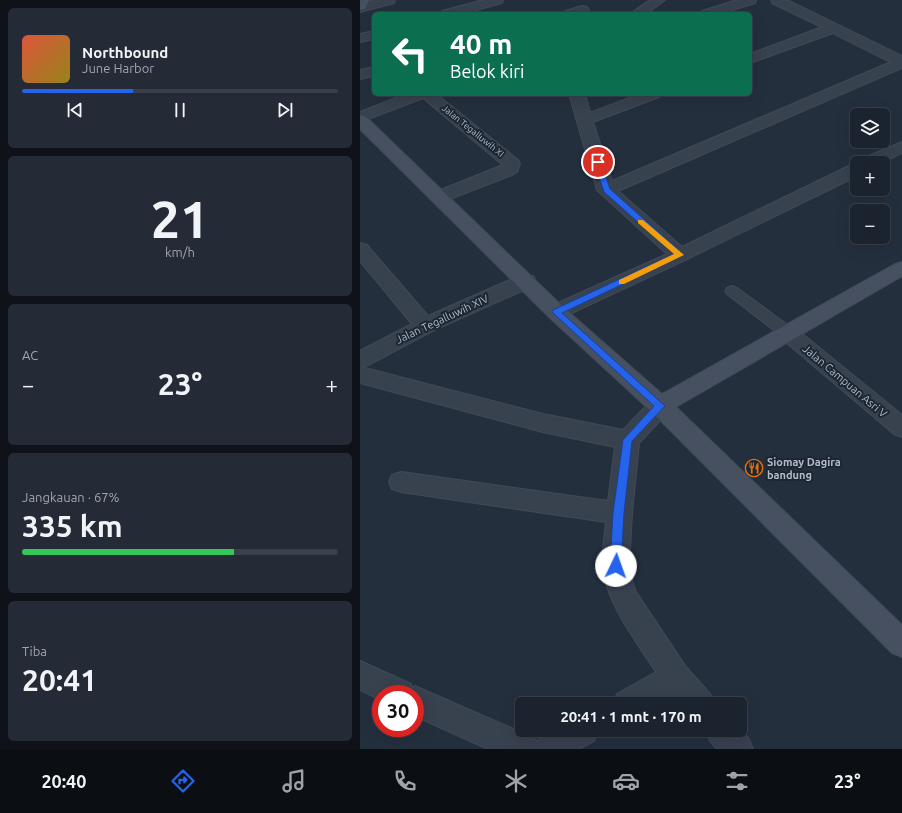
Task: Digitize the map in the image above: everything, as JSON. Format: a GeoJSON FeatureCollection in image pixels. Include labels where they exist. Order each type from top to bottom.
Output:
{"type":"FeatureCollection","features":[{"type":"Feature","properties":{"kind":"street"},"geometry":{"type":"LineString","coordinates":[[360,7],[363,0]]}},
{"type":"Feature","properties":{"kind":"street"},"geometry":{"type":"LineString","coordinates":[[360,7],[389,0]]}},
{"type":"Feature","properties":{"kind":"street"},"geometry":{"type":"LineString","coordinates":[[454,12],[497,0]]}},
{"type":"Feature","properties":{"kind":"street"},"geometry":{"type":"LineString","coordinates":[[640,12],[660,0]]}},
{"type":"Feature","properties":{"kind":"street"},"geometry":{"type":"LineString","coordinates":[[714,12],[750,0]]}},
{"type":"Feature","properties":{"kind":"street"},"geometry":{"type":"LineString","coordinates":[[778,0],[902,62]]}},
{"type":"Feature","properties":{"kind":"street"},"geometry":{"type":"LineString","coordinates":[[752,58],[833,28]]}},
{"type":"Feature","properties":{"kind":"street"},"geometry":{"type":"LineString","coordinates":[[360,38],[372,35]]}},
{"type":"Feature","properties":{"kind":"street"},"geometry":{"type":"LineString","coordinates":[[606,190],[902,62]]}},
{"type":"Feature","properties":{"kind":"street"},"geometry":{"type":"LineString","coordinates":[[360,75],[372,72]]}},
{"type":"Feature","properties":{"kind":"street"},"geometry":{"type":"LineString","coordinates":[[360,117],[415,96]]}},
{"type":"Feature","properties":{"kind":"street","name":"Jalan Tegalluwih XI"},"geometry":{"type":"LineString","coordinates":[[429,96],[512,164],[511,168],[506,171],[439,197]]}},
{"type":"Feature","properties":{"kind":"street"},"geometry":{"type":"LineString","coordinates":[[578,96],[606,190],[680,255]]}},
{"type":"Feature","properties":{"kind":"street"},"geometry":{"type":"LineString","coordinates":[[585,120],[649,96]]}},
{"type":"Feature","properties":{"kind":"street"},"geometry":{"type":"LineString","coordinates":[[360,120],[556,312],[660,406],[902,644]]}},
{"type":"Feature","properties":{"kind":"street"},"geometry":{"type":"LineString","coordinates":[[883,156],[902,147]]}},
{"type":"Feature","properties":{"kind":"street"},"geometry":{"type":"LineString","coordinates":[[556,312],[680,255],[850,171]]}},
{"type":"Feature","properties":{"kind":"street"},"geometry":{"type":"LineString","coordinates":[[360,249],[425,326]]}},
{"type":"Feature","properties":{"kind":"street"},"geometry":{"type":"LineString","coordinates":[[693,697],[676,677],[625,599],[619,584],[616,566],[619,513],[628,440],[660,406],[902,268]]}},
{"type":"Feature","properties":{"kind":"street","name":"Jalan Tegalluwih XIV"},"geometry":{"type":"LineString","coordinates":[[360,360],[425,326],[526,281]]}},
{"type":"Feature","properties":{"kind":"street","name":"Jalan Campuan Asri V"},"geometry":{"type":"LineString","coordinates":[[788,333],[902,428]]}},
{"type":"Feature","properties":{"kind":"street"},"geometry":{"type":"LineString","coordinates":[[360,375],[543,423],[628,440]]}},
{"type":"Feature","properties":{"kind":"street"},"geometry":{"type":"LineString","coordinates":[[401,482],[619,513]]}},
{"type":"Feature","properties":{"kind":"street"},"geometry":{"type":"LineString","coordinates":[[360,675],[381,685]]}},
{"type":"Feature","properties":{"kind":"street"},"geometry":{"type":"LineString","coordinates":[[640,697],[676,677]]}},
{"type":"Feature","properties":{"kind":"street"},"geometry":{"type":"LineString","coordinates":[[424,705],[523,749]]}},
{"type":"Feature","properties":{"kind":"street"},"geometry":{"type":"LineString","coordinates":[[549,749],[570,737]]}},
{"type":"Feature","properties":{"kind":"street"},"geometry":{"type":"LineString","coordinates":[[727,737],[737,749]]}},
{"type":"Feature","properties":{"kind":"lane"},"geometry":{"type":"LineString","coordinates":[[732,291],[788,333]]}},
{"type":"Feature","properties":{"kind":"slow traffic"},"geometry":{"type":"LineString","coordinates":[[622,282],[680,255],[641,222]]}},
{"type":"Feature","properties":{"kind":"place","name":"Siomay Dagira bandung"},"geometry":{"type":"Point","coordinates":[754,468]}},
{"type":"Feature","properties":{"kind":"route"},"geometry":{"type":"LineString","coordinates":[[598,162],[606,190],[636,218],[680,255],[556,312],[660,406],[628,440],[619,513],[616,566]]}}]}
